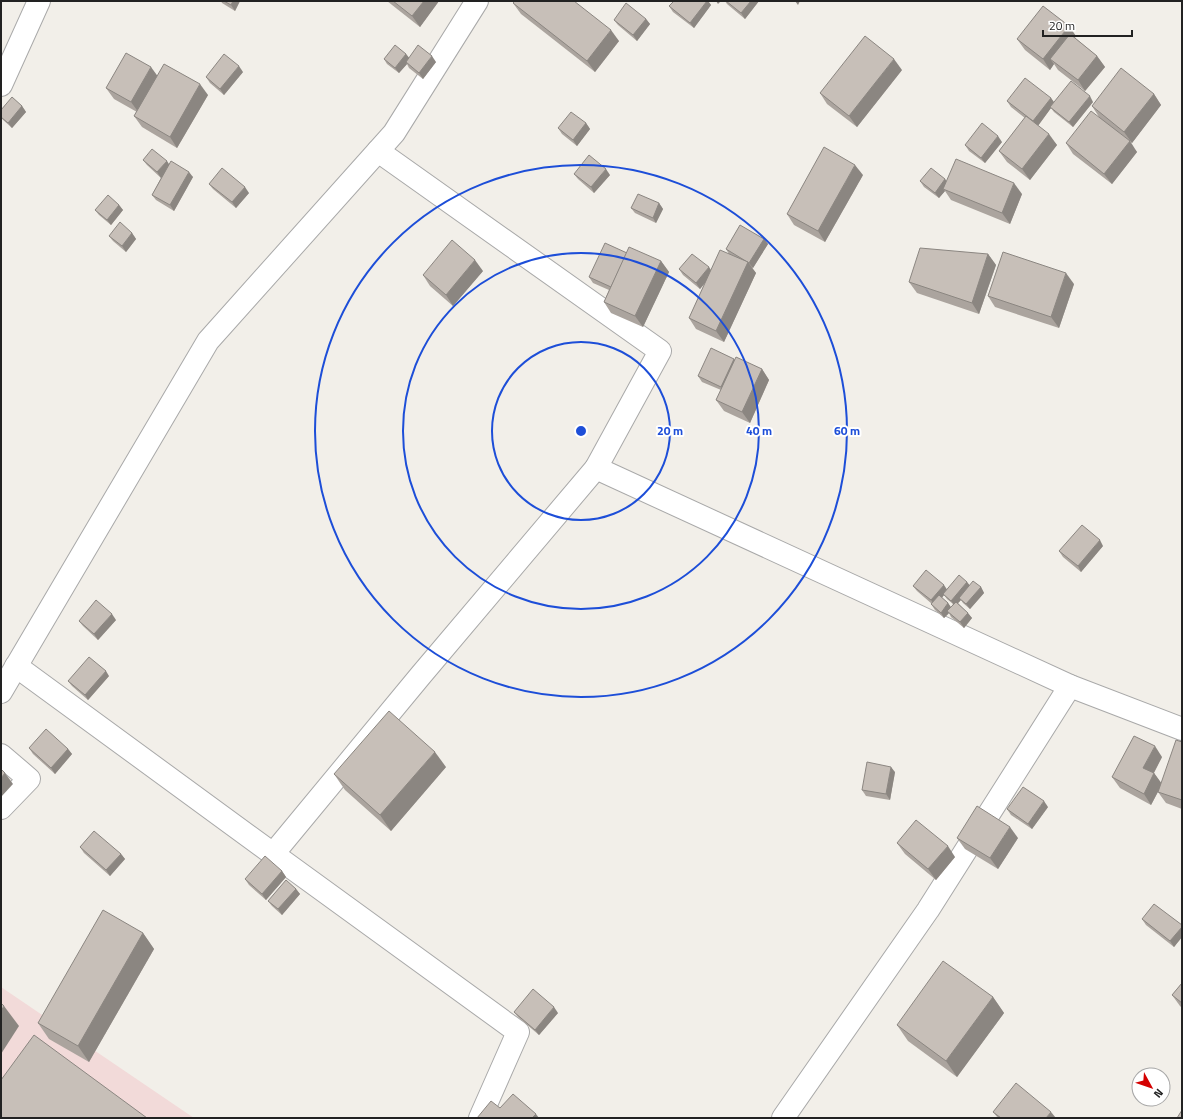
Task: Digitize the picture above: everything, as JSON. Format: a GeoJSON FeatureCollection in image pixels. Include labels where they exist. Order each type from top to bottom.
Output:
{"type":"FeatureCollection","features":[{"type":"Feature","properties":{"kind":"street"},"geometry":{"type":"LineString","coordinates":[[1,84],[40,1]]}},
{"type":"Feature","properties":{"kind":"street"},"geometry":{"type":"LineString","coordinates":[[1,692],[208,340],[394,133],[477,1]]}},
{"type":"Feature","properties":{"kind":"street"},"geometry":{"type":"LineString","coordinates":[[273,854],[421,675],[596,468],[660,351],[378,151]]}},
{"type":"Feature","properties":{"kind":"street"},"geometry":{"type":"LineString","coordinates":[[596,468],[1070,686],[1182,730]]}},
{"type":"Feature","properties":{"kind":"street"},"geometry":{"type":"LineString","coordinates":[[16,666],[518,1032],[480,1118]]}},
{"type":"Feature","properties":{"kind":"street"},"geometry":{"type":"LineString","coordinates":[[790,1116],[928,910],[1070,686]]}},
{"type":"Feature","properties":{"kind":"street"},"geometry":{"type":"LineString","coordinates":[[1,755],[29,780],[1,808]]}},
{"type":"Feature","properties":{"kind":"shaded area"},"geometry":{"type":"Polygon","coordinates":[[[1,987],[194,1118],[1,1118],[1,987]]]}},
{"type":"Feature","properties":{"kind":"building"},"geometry":{"type":"Polygon","coordinates":[[[224,1],[233,1],[231,5],[224,1]]]}},
{"type":"Feature","properties":{"kind":"building"},"geometry":{"type":"Polygon","coordinates":[[[393,1],[424,1],[412,16],[393,1]]]}},
{"type":"Feature","properties":{"kind":"building"},"geometry":{"type":"Polygon","coordinates":[[[515,1],[574,1],[611,30],[587,61],[513,3],[515,1]]]}},
{"type":"Feature","properties":{"kind":"building"},"geometry":{"type":"Polygon","coordinates":[[[674,1],[707,1],[690,23],[669,6],[674,1]]]}},
{"type":"Feature","properties":{"kind":"building"},"geometry":{"type":"Polygon","coordinates":[[[726,1],[751,1],[741,13],[726,1]]]}},
{"type":"Feature","properties":{"kind":"building"},"geometry":{"type":"Polygon","coordinates":[[[626,3],[646,19],[633,35],[614,20],[626,3]]]}},
{"type":"Feature","properties":{"kind":"building"},"geometry":{"type":"Polygon","coordinates":[[[1043,6],[1069,26],[1043,59],[1017,39],[1043,6]]]}},
{"type":"Feature","properties":{"kind":"building"},"geometry":{"type":"Polygon","coordinates":[[[1070,34],[1097,56],[1078,80],[1050,59],[1070,34]]]}},
{"type":"Feature","properties":{"kind":"building"},"geometry":{"type":"Polygon","coordinates":[[[865,36],[894,59],[849,116],[820,93],[865,36]]]}},
{"type":"Feature","properties":{"kind":"building"},"geometry":{"type":"Polygon","coordinates":[[[395,45],[406,54],[395,68],[384,59],[395,45]]]}},
{"type":"Feature","properties":{"kind":"building"},"geometry":{"type":"Polygon","coordinates":[[[418,45],[432,56],[419,73],[406,62],[418,45]]]}},
{"type":"Feature","properties":{"kind":"building"},"geometry":{"type":"Polygon","coordinates":[[[126,53],[151,67],[131,102],[106,88],[126,53]]]}},
{"type":"Feature","properties":{"kind":"building"},"geometry":{"type":"Polygon","coordinates":[[[224,54],[239,66],[220,89],[206,77],[224,54]]]}},
{"type":"Feature","properties":{"kind":"building"},"geometry":{"type":"Polygon","coordinates":[[[164,64],[200,84],[170,137],[134,116],[164,64]]]}},
{"type":"Feature","properties":{"kind":"building"},"geometry":{"type":"Polygon","coordinates":[[[1121,68],[1154,94],[1124,132],[1092,106],[1121,68]]]}},
{"type":"Feature","properties":{"kind":"building"},"geometry":{"type":"Polygon","coordinates":[[[1025,78],[1051,98],[1033,121],[1007,101],[1025,78]]]}},
{"type":"Feature","properties":{"kind":"building"},"geometry":{"type":"Polygon","coordinates":[[[1071,81],[1090,96],[1069,122],[1050,107],[1071,81]]]}},
{"type":"Feature","properties":{"kind":"building"},"geometry":{"type":"Polygon","coordinates":[[[12,97],[22,106],[8,123],[1,117],[1,110],[12,97]]]}},
{"type":"Feature","properties":{"kind":"building"},"geometry":{"type":"Polygon","coordinates":[[[1091,111],[1130,141],[1104,174],[1066,143],[1091,111]]]}},
{"type":"Feature","properties":{"kind":"building"},"geometry":{"type":"Polygon","coordinates":[[[571,112],[586,123],[573,140],[558,128],[571,112]]]}},
{"type":"Feature","properties":{"kind":"building"},"geometry":{"type":"Polygon","coordinates":[[[1026,116],[1049,134],[1022,169],[999,151],[1026,116]]]}},
{"type":"Feature","properties":{"kind":"building"},"geometry":{"type":"Polygon","coordinates":[[[982,123],[998,136],[981,158],[965,145],[982,123]]]}},
{"type":"Feature","properties":{"kind":"building"},"geometry":{"type":"Polygon","coordinates":[[[824,147],[855,165],[818,231],[787,214],[824,147]]]}},
{"type":"Feature","properties":{"kind":"building"},"geometry":{"type":"Polygon","coordinates":[[[152,149],[167,161],[157,172],[143,160],[152,149]]]}},
{"type":"Feature","properties":{"kind":"building"},"geometry":{"type":"Polygon","coordinates":[[[589,155],[606,169],[591,187],[574,174],[589,155]]]}},
{"type":"Feature","properties":{"kind":"building"},"geometry":{"type":"Polygon","coordinates":[[[956,159],[1014,183],[1002,213],[943,189],[956,159]]]}},
{"type":"Feature","properties":{"kind":"building"},"geometry":{"type":"Polygon","coordinates":[[[171,161],[189,172],[170,205],[152,195],[171,161]]]}},
{"type":"Feature","properties":{"kind":"building"},"geometry":{"type":"Polygon","coordinates":[[[222,168],[245,187],[232,202],[209,184],[222,168]]]}},
{"type":"Feature","properties":{"kind":"building"},"geometry":{"type":"Polygon","coordinates":[[[931,168],[945,179],[935,193],[920,181],[931,168]]]}},
{"type":"Feature","properties":{"kind":"building"},"geometry":{"type":"Polygon","coordinates":[[[638,194],[659,203],[653,218],[631,208],[638,194]]]}},
{"type":"Feature","properties":{"kind":"building"},"geometry":{"type":"Polygon","coordinates":[[[108,195],[119,205],[107,220],[95,210],[108,195]]]}},
{"type":"Feature","properties":{"kind":"building"},"geometry":{"type":"Polygon","coordinates":[[[120,222],[132,233],[122,246],[109,236],[120,222]]]}},
{"type":"Feature","properties":{"kind":"building"},"geometry":{"type":"Polygon","coordinates":[[[740,225],[764,239],[749,263],[726,249],[740,225]]]}},
{"type":"Feature","properties":{"kind":"building"},"geometry":{"type":"Polygon","coordinates":[[[452,240],[475,260],[446,295],[423,275],[452,240]]]}},
{"type":"Feature","properties":{"kind":"building"},"geometry":{"type":"Polygon","coordinates":[[[605,243],[627,253],[611,287],[589,277],[605,243]]]}},
{"type":"Feature","properties":{"kind":"building"},"geometry":{"type":"Polygon","coordinates":[[[629,247],[661,261],[635,316],[604,302],[629,247]]]}},
{"type":"Feature","properties":{"kind":"building"},"geometry":{"type":"Polygon","coordinates":[[[920,248],[988,254],[972,303],[909,282],[920,248]]]}},
{"type":"Feature","properties":{"kind":"building"},"geometry":{"type":"Polygon","coordinates":[[[720,250],[748,262],[716,331],[689,318],[720,250]]]}},
{"type":"Feature","properties":{"kind":"building"},"geometry":{"type":"Polygon","coordinates":[[[1003,252],[1066,273],[1051,317],[988,296],[1003,252]]]}},
{"type":"Feature","properties":{"kind":"building"},"geometry":{"type":"Polygon","coordinates":[[[692,254],[709,267],[696,283],[679,269],[692,254]]]}},
{"type":"Feature","properties":{"kind":"building"},"geometry":{"type":"Polygon","coordinates":[[[711,348],[734,359],[721,387],[698,376],[711,348]]]}},
{"type":"Feature","properties":{"kind":"building"},"geometry":{"type":"Polygon","coordinates":[[[736,357],[762,369],[742,412],[716,400],[736,357]]]}},
{"type":"Feature","properties":{"kind":"building"},"geometry":{"type":"Polygon","coordinates":[[[1082,525],[1100,540],[1078,566],[1059,551],[1082,525]]]}},
{"type":"Feature","properties":{"kind":"building"},"geometry":{"type":"Polygon","coordinates":[[[926,570],[944,585],[931,600],[913,586],[926,570]]]}},
{"type":"Feature","properties":{"kind":"building"},"geometry":{"type":"Polygon","coordinates":[[[959,575],[967,582],[951,601],[943,594],[959,575]]]}},
{"type":"Feature","properties":{"kind":"building"},"geometry":{"type":"Polygon","coordinates":[[[973,581],[981,587],[966,604],[959,598],[973,581]]]}},
{"type":"Feature","properties":{"kind":"building"},"geometry":{"type":"Polygon","coordinates":[[[939,595],[948,603],[941,613],[931,604],[939,595]]]}},
{"type":"Feature","properties":{"kind":"building"},"geometry":{"type":"Polygon","coordinates":[[[96,600],[112,614],[94,634],[79,621],[96,600]]]}},
{"type":"Feature","properties":{"kind":"building"},"geometry":{"type":"Polygon","coordinates":[[[956,602],[968,613],[960,622],[947,611],[956,602]]]}},
{"type":"Feature","properties":{"kind":"building"},"geometry":{"type":"Polygon","coordinates":[[[89,657],[106,671],[85,695],[68,681],[89,657]]]}},
{"type":"Feature","properties":{"kind":"building"},"geometry":{"type":"Polygon","coordinates":[[[389,711],[435,752],[380,815],[334,774],[389,711]]]}},
{"type":"Feature","properties":{"kind":"building"},"geometry":{"type":"Polygon","coordinates":[[[46,729],[68,749],[51,768],[29,748],[46,729]]]}},
{"type":"Feature","properties":{"kind":"building"},"geometry":{"type":"Polygon","coordinates":[[[1134,736],[1155,746],[1143,768],[1154,773],[1144,794],[1112,777],[1134,736]]]}},
{"type":"Feature","properties":{"kind":"building"},"geometry":{"type":"Polygon","coordinates":[[[1176,740],[1182,742],[1182,800],[1158,792],[1176,740]]]}},
{"type":"Feature","properties":{"kind":"building"},"geometry":{"type":"Polygon","coordinates":[[[867,762],[891,767],[886,794],[862,790],[867,762]]]}},
{"type":"Feature","properties":{"kind":"building"},"geometry":{"type":"Polygon","coordinates":[[[1,769],[5,773],[1,778],[1,769]]]}},
{"type":"Feature","properties":{"kind":"building"},"geometry":{"type":"Polygon","coordinates":[[[1023,787],[1044,801],[1028,824],[1007,809],[1023,787]]]}},
{"type":"Feature","properties":{"kind":"building"},"geometry":{"type":"Polygon","coordinates":[[[977,806],[1010,827],[990,858],[957,838],[977,806]]]}},
{"type":"Feature","properties":{"kind":"building"},"geometry":{"type":"Polygon","coordinates":[[[916,820],[948,846],[928,869],[897,843],[916,820]]]}},
{"type":"Feature","properties":{"kind":"building"},"geometry":{"type":"Polygon","coordinates":[[[94,831],[121,854],[106,870],[80,847],[94,831]]]}},
{"type":"Feature","properties":{"kind":"building"},"geometry":{"type":"Polygon","coordinates":[[[265,856],[282,871],[262,894],[245,879],[265,856]]]}},
{"type":"Feature","properties":{"kind":"building"},"geometry":{"type":"Polygon","coordinates":[[[286,880],[296,889],[278,909],[268,901],[286,880]]]}},
{"type":"Feature","properties":{"kind":"building"},"geometry":{"type":"Polygon","coordinates":[[[1154,904],[1182,925],[1170,941],[1142,919],[1154,904]]]}},
{"type":"Feature","properties":{"kind":"building"},"geometry":{"type":"Polygon","coordinates":[[[103,910],[143,933],[78,1046],[38,1023],[103,910]]]}},
{"type":"Feature","properties":{"kind":"building"},"geometry":{"type":"Polygon","coordinates":[[[943,961],[993,997],[946,1061],[897,1025],[943,961]]]}},
{"type":"Feature","properties":{"kind":"building"},"geometry":{"type":"Polygon","coordinates":[[[1182,983],[1182,1003],[1172,995],[1182,983]]]}},
{"type":"Feature","properties":{"kind":"building"},"geometry":{"type":"Polygon","coordinates":[[[533,989],[554,1007],[535,1030],[514,1012],[533,989]]]}},
{"type":"Feature","properties":{"kind":"building"},"geometry":{"type":"Polygon","coordinates":[[[1,1003],[4,1006],[1,1011],[1,1003]]]}},
{"type":"Feature","properties":{"kind":"building"},"geometry":{"type":"Polygon","coordinates":[[[34,1035],[147,1118],[1,1118],[1,1080],[34,1035]]]}},
{"type":"Feature","properties":{"kind":"building"},"geometry":{"type":"Polygon","coordinates":[[[1016,1083],[1051,1112],[1046,1118],[1001,1118],[993,1112],[1016,1083]]]}},
{"type":"Feature","properties":{"kind":"building"},"geometry":{"type":"Polygon","coordinates":[[[513,1094],[536,1114],[532,1118],[477,1118],[491,1101],[500,1108],[513,1094]]]}},
{"type":"Feature","properties":{"kind":"building"},"geometry":{"type":"Polygon","coordinates":[[[1182,1110],[1182,1118],[1177,1118],[1182,1110]]]}}]}
